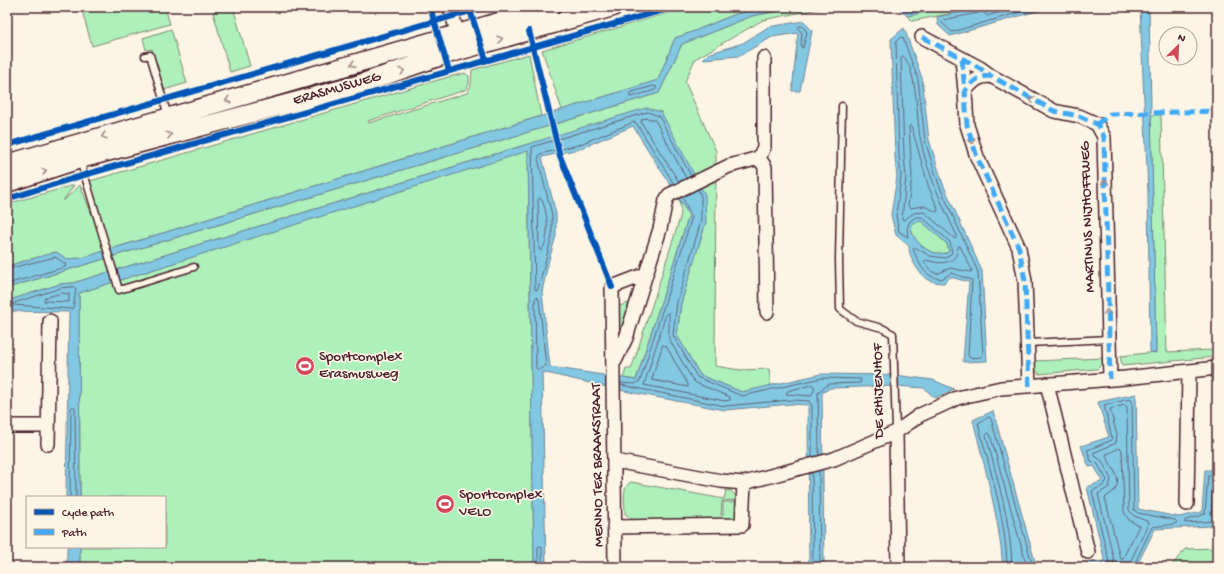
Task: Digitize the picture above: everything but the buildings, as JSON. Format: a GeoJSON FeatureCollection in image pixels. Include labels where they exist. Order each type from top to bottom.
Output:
{"type":"FeatureCollection","features":[{"type":"Feature","properties":{"kind":"main road","name":"ERASMUSWEG"},"geometry":{"type":"LineString","coordinates":[[7,164],[77,152],[354,86],[551,7]]}},
{"type":"Feature","properties":{"kind":"main road","name":"ERASMUSWEG"},"geometry":{"type":"LineString","coordinates":[[525,18],[613,7]]}},
{"type":"Feature","properties":{"kind":"main road","name":"ERASMUSWEG"},"geometry":{"type":"LineString","coordinates":[[7,183],[77,152],[168,117],[461,42]]}},
{"type":"Feature","properties":{"kind":"street"},"geometry":{"type":"LineString","coordinates":[[450,7],[461,42]]}},
{"type":"Feature","properties":{"kind":"street","name":"MARTINUS NIJHOFFWEG"},"geometry":{"type":"LineString","coordinates":[[922,37],[1054,111],[1079,116],[1097,124],[1104,137],[1110,379]]}},
{"type":"Feature","properties":{"kind":"street"},"geometry":{"type":"LineString","coordinates":[[764,58],[764,146],[759,158],[765,167],[767,312]]}},
{"type":"Feature","properties":{"kind":"street"},"geometry":{"type":"LineString","coordinates":[[962,59],[967,125],[977,157],[1019,248],[1025,281],[1029,386]]}},
{"type":"Feature","properties":{"kind":"street"},"geometry":{"type":"LineString","coordinates":[[965,91],[976,79],[982,76],[991,76]]}},
{"type":"Feature","properties":{"kind":"street","name":"MENNO TER BRAAKSTRAAT"},"geometry":{"type":"LineString","coordinates":[[614,366],[626,338],[660,229],[666,200],[669,195],[729,166],[759,158]]}},
{"type":"Feature","properties":{"kind":"street","name":"MENNO TER BRAAKSTRAAT"},"geometry":{"type":"LineString","coordinates":[[615,567],[612,287],[646,274]]}},
{"type":"Feature","properties":{"kind":"street"},"geometry":{"type":"LineString","coordinates":[[48,444],[50,321]]}},
{"type":"Feature","properties":{"kind":"street"},"geometry":{"type":"LineString","coordinates":[[615,461],[721,481],[744,483],[798,470],[834,459],[896,432],[920,416],[957,398],[1001,388],[1217,368]]}},
{"type":"Feature","properties":{"kind":"street"},"geometry":{"type":"LineString","coordinates":[[1187,504],[1189,371]]}},
{"type":"Feature","properties":{"kind":"street"},"geometry":{"type":"LineString","coordinates":[[1047,384],[1088,552]]}},
{"type":"Feature","properties":{"kind":"street"},"geometry":{"type":"LineString","coordinates":[[7,426],[48,426]]}},
{"type":"Feature","properties":{"kind":"street","name":"DE RHIJENHOF"},"geometry":{"type":"LineString","coordinates":[[896,432],[898,567]]}},
{"type":"Feature","properties":{"kind":"street"},"geometry":{"type":"LineString","coordinates":[[614,527],[742,525],[744,483]]}},
{"type":"Feature","properties":{"kind":"lane"},"geometry":{"type":"LineString","coordinates":[[145,56],[150,55],[168,117]]}},
{"type":"Feature","properties":{"kind":"lane","name":"DE RHIJENHOF"},"geometry":{"type":"LineString","coordinates":[[842,106],[839,258],[840,309],[856,321],[882,328],[893,334],[896,432]]}},
{"type":"Feature","properties":{"kind":"lane"},"geometry":{"type":"LineString","coordinates":[[77,152],[119,290],[194,267]]}},
{"type":"Feature","properties":{"kind":"lane"},"geometry":{"type":"LineString","coordinates":[[1028,343],[1109,339]]}},
{"type":"Feature","properties":{"kind":"green space"},"geometry":{"type":"Polygon","coordinates":[[[81,7],[165,7],[170,24],[92,46],[81,7]]]}},
{"type":"Feature","properties":{"kind":"green space"},"geometry":{"type":"Polygon","coordinates":[[[233,7],[250,66],[230,72],[213,12],[233,7]]]}},
{"type":"Feature","properties":{"kind":"green space"},"geometry":{"type":"Polygon","coordinates":[[[688,7],[761,7],[739,13],[675,38],[658,80],[562,110],[542,50],[688,7]]]}},
{"type":"Feature","properties":{"kind":"green space"},"geometry":{"type":"Polygon","coordinates":[[[799,7],[828,7],[763,20],[695,59],[685,82],[716,151],[715,366],[740,370],[769,369],[771,386],[742,392],[700,375],[677,336],[681,303],[706,222],[661,112],[528,144],[73,283],[60,284],[7,301],[7,288],[659,93],[682,44],[752,16],[799,7]]]}},
{"type":"Feature","properties":{"kind":"green space"},"geometry":{"type":"Polygon","coordinates":[[[948,7],[985,7],[912,21],[907,16],[948,7]]]}},
{"type":"Feature","properties":{"kind":"green space"},"geometry":{"type":"Polygon","coordinates":[[[171,29],[187,83],[164,90],[152,49],[146,50],[143,38],[171,29]]]}},
{"type":"Feature","properties":{"kind":"green space"},"geometry":{"type":"Polygon","coordinates":[[[529,54],[541,116],[82,258],[67,259],[56,252],[7,266],[7,204],[74,185],[63,201],[80,185],[105,247],[90,181],[445,78],[465,73],[469,76],[469,84],[465,90],[368,121],[369,123],[467,93],[471,85],[472,70],[529,54]]]}},
{"type":"Feature","properties":{"kind":"green space"},"geometry":{"type":"Polygon","coordinates":[[[1151,115],[1161,115],[1167,352],[1214,350],[1214,357],[1122,366],[1120,356],[1156,352],[1151,115]]]}},
{"type":"Feature","properties":{"kind":"green space","name":"Sportcomplex Erasmusweg"},"geometry":{"type":"Polygon","coordinates":[[[528,150],[534,567],[80,567],[80,548],[166,548],[166,496],[80,496],[79,293],[528,150]]]}},
{"type":"Feature","properties":{"kind":"green space"},"geometry":{"type":"Polygon","coordinates":[[[679,199],[689,215],[636,380],[623,378],[626,369],[631,369],[635,358],[680,218],[681,212],[679,199]]]}},
{"type":"Feature","properties":{"kind":"green space"},"geometry":{"type":"Polygon","coordinates":[[[921,220],[947,244],[949,252],[934,253],[924,248],[916,240],[911,229],[913,223],[921,220]]]}},
{"type":"Feature","properties":{"kind":"green space"},"geometry":{"type":"Polygon","coordinates":[[[629,303],[620,335],[618,336],[619,306],[629,303]]]}},
{"type":"Feature","properties":{"kind":"green space"},"geometry":{"type":"Polygon","coordinates":[[[1104,358],[1102,364],[1097,369],[1039,374],[1033,367],[1033,361],[1104,358]]]}},
{"type":"Feature","properties":{"kind":"green space"},"geometry":{"type":"Polygon","coordinates":[[[631,482],[724,499],[726,490],[731,491],[737,497],[737,500],[722,501],[721,515],[723,515],[723,502],[737,502],[737,515],[734,519],[633,520],[625,514],[624,501],[626,488],[631,482]]]}},
{"type":"Feature","properties":{"kind":"green space"},"geometry":{"type":"Polygon","coordinates":[[[1217,548],[1217,567],[1173,567],[1173,564],[1185,549],[1217,548]]]}},
{"type":"Feature","properties":{"kind":"water"},"geometry":{"type":"Polygon","coordinates":[[[761,7],[799,7],[752,16],[682,44],[659,93],[7,288],[7,266],[56,252],[67,259],[82,258],[658,80],[675,38],[739,13],[761,7]]]}},
{"type":"Feature","properties":{"kind":"water"},"geometry":{"type":"Polygon","coordinates":[[[898,7],[948,7],[907,16],[898,7]]]}},
{"type":"Feature","properties":{"kind":"water"},"geometry":{"type":"Polygon","coordinates":[[[985,7],[1051,7],[950,36],[938,25],[937,17],[985,7]]]}},
{"type":"Feature","properties":{"kind":"water"},"geometry":{"type":"Polygon","coordinates":[[[1140,7],[1149,7],[1156,353],[1150,352],[1148,192],[1140,7]]]}},
{"type":"Feature","properties":{"kind":"water"},"geometry":{"type":"Polygon","coordinates":[[[804,21],[812,31],[800,91],[792,91],[798,33],[772,37],[739,56],[703,59],[708,54],[743,43],[768,27],[804,21]]]}},
{"type":"Feature","properties":{"kind":"water"},"geometry":{"type":"Polygon","coordinates":[[[904,28],[922,78],[929,140],[943,184],[982,271],[987,361],[963,362],[969,282],[950,277],[944,283],[935,282],[923,276],[914,264],[909,246],[896,235],[891,215],[897,177],[891,39],[904,28]],[[921,221],[913,223],[911,229],[913,234],[916,240],[924,248],[935,253],[947,253],[949,251],[947,244],[921,221]]]}},
{"type":"Feature","properties":{"kind":"water"},"geometry":{"type":"Polygon","coordinates":[[[646,108],[661,112],[705,195],[706,222],[681,303],[677,335],[700,375],[742,392],[821,374],[895,375],[933,380],[954,389],[935,398],[924,388],[896,386],[830,388],[822,393],[824,567],[809,567],[808,405],[791,404],[725,410],[629,392],[542,372],[546,567],[534,567],[528,151],[79,293],[80,496],[66,496],[69,312],[7,311],[7,301],[60,284],[73,283],[646,108]],[[633,126],[579,149],[542,157],[556,214],[556,236],[548,263],[542,292],[550,367],[636,380],[689,215],[633,126]]]}},
{"type":"Feature","properties":{"kind":"water"},"geometry":{"type":"Polygon","coordinates":[[[1136,394],[1138,509],[1179,517],[1202,512],[1205,470],[1217,470],[1217,524],[1211,526],[1155,529],[1136,567],[1003,567],[995,511],[973,420],[993,411],[1036,565],[1105,562],[1087,487],[1103,481],[1094,466],[1089,467],[1081,446],[1109,437],[1098,402],[1136,394]]]}},
{"type":"Feature","properties":{"kind":"water"},"geometry":{"type":"Polygon","coordinates":[[[67,548],[80,548],[80,567],[67,567],[67,548]]]}},
{"type":"Feature","properties":{"kind":"marked path"},"geometry":{"type":"LineString","coordinates":[[922,37],[980,68],[991,76]]}},
{"type":"Feature","properties":{"kind":"marked path"},"geometry":{"type":"LineString","coordinates":[[962,59],[965,91]]}},
{"type":"Feature","properties":{"kind":"marked path"},"geometry":{"type":"LineString","coordinates":[[1029,386],[1025,281],[1019,248],[977,157],[967,125],[965,91],[976,80],[986,76],[991,76],[1054,111],[1079,116],[1097,124],[1104,137],[1110,379]]}},
{"type":"Feature","properties":{"kind":"marked path"},"geometry":{"type":"LineString","coordinates":[[1097,124],[1110,114],[1217,111]]}},
{"type":"Feature","properties":{"kind":"cycle path"},"geometry":{"type":"LineString","coordinates":[[430,7],[449,71]]}},
{"type":"Feature","properties":{"kind":"cycle path"},"geometry":{"type":"LineString","coordinates":[[469,7],[486,60]]}},
{"type":"Feature","properties":{"kind":"cycle path"},"geometry":{"type":"LineString","coordinates":[[7,145],[484,7]]}},
{"type":"Feature","properties":{"kind":"cycle path"},"geometry":{"type":"LineString","coordinates":[[7,199],[84,175],[674,7]]}},
{"type":"Feature","properties":{"kind":"cycle path"},"geometry":{"type":"LineString","coordinates":[[529,31],[560,156],[612,287]]}},
{"type":"Feature","properties":{"kind":"place","name":"Sportcomplex Erasmusweg"},"geometry":{"type":"Point","coordinates":[305,366]}},
{"type":"Feature","properties":{"kind":"place","name":"Sportcomplex VELO"},"geometry":{"type":"Point","coordinates":[445,504]}}]}
